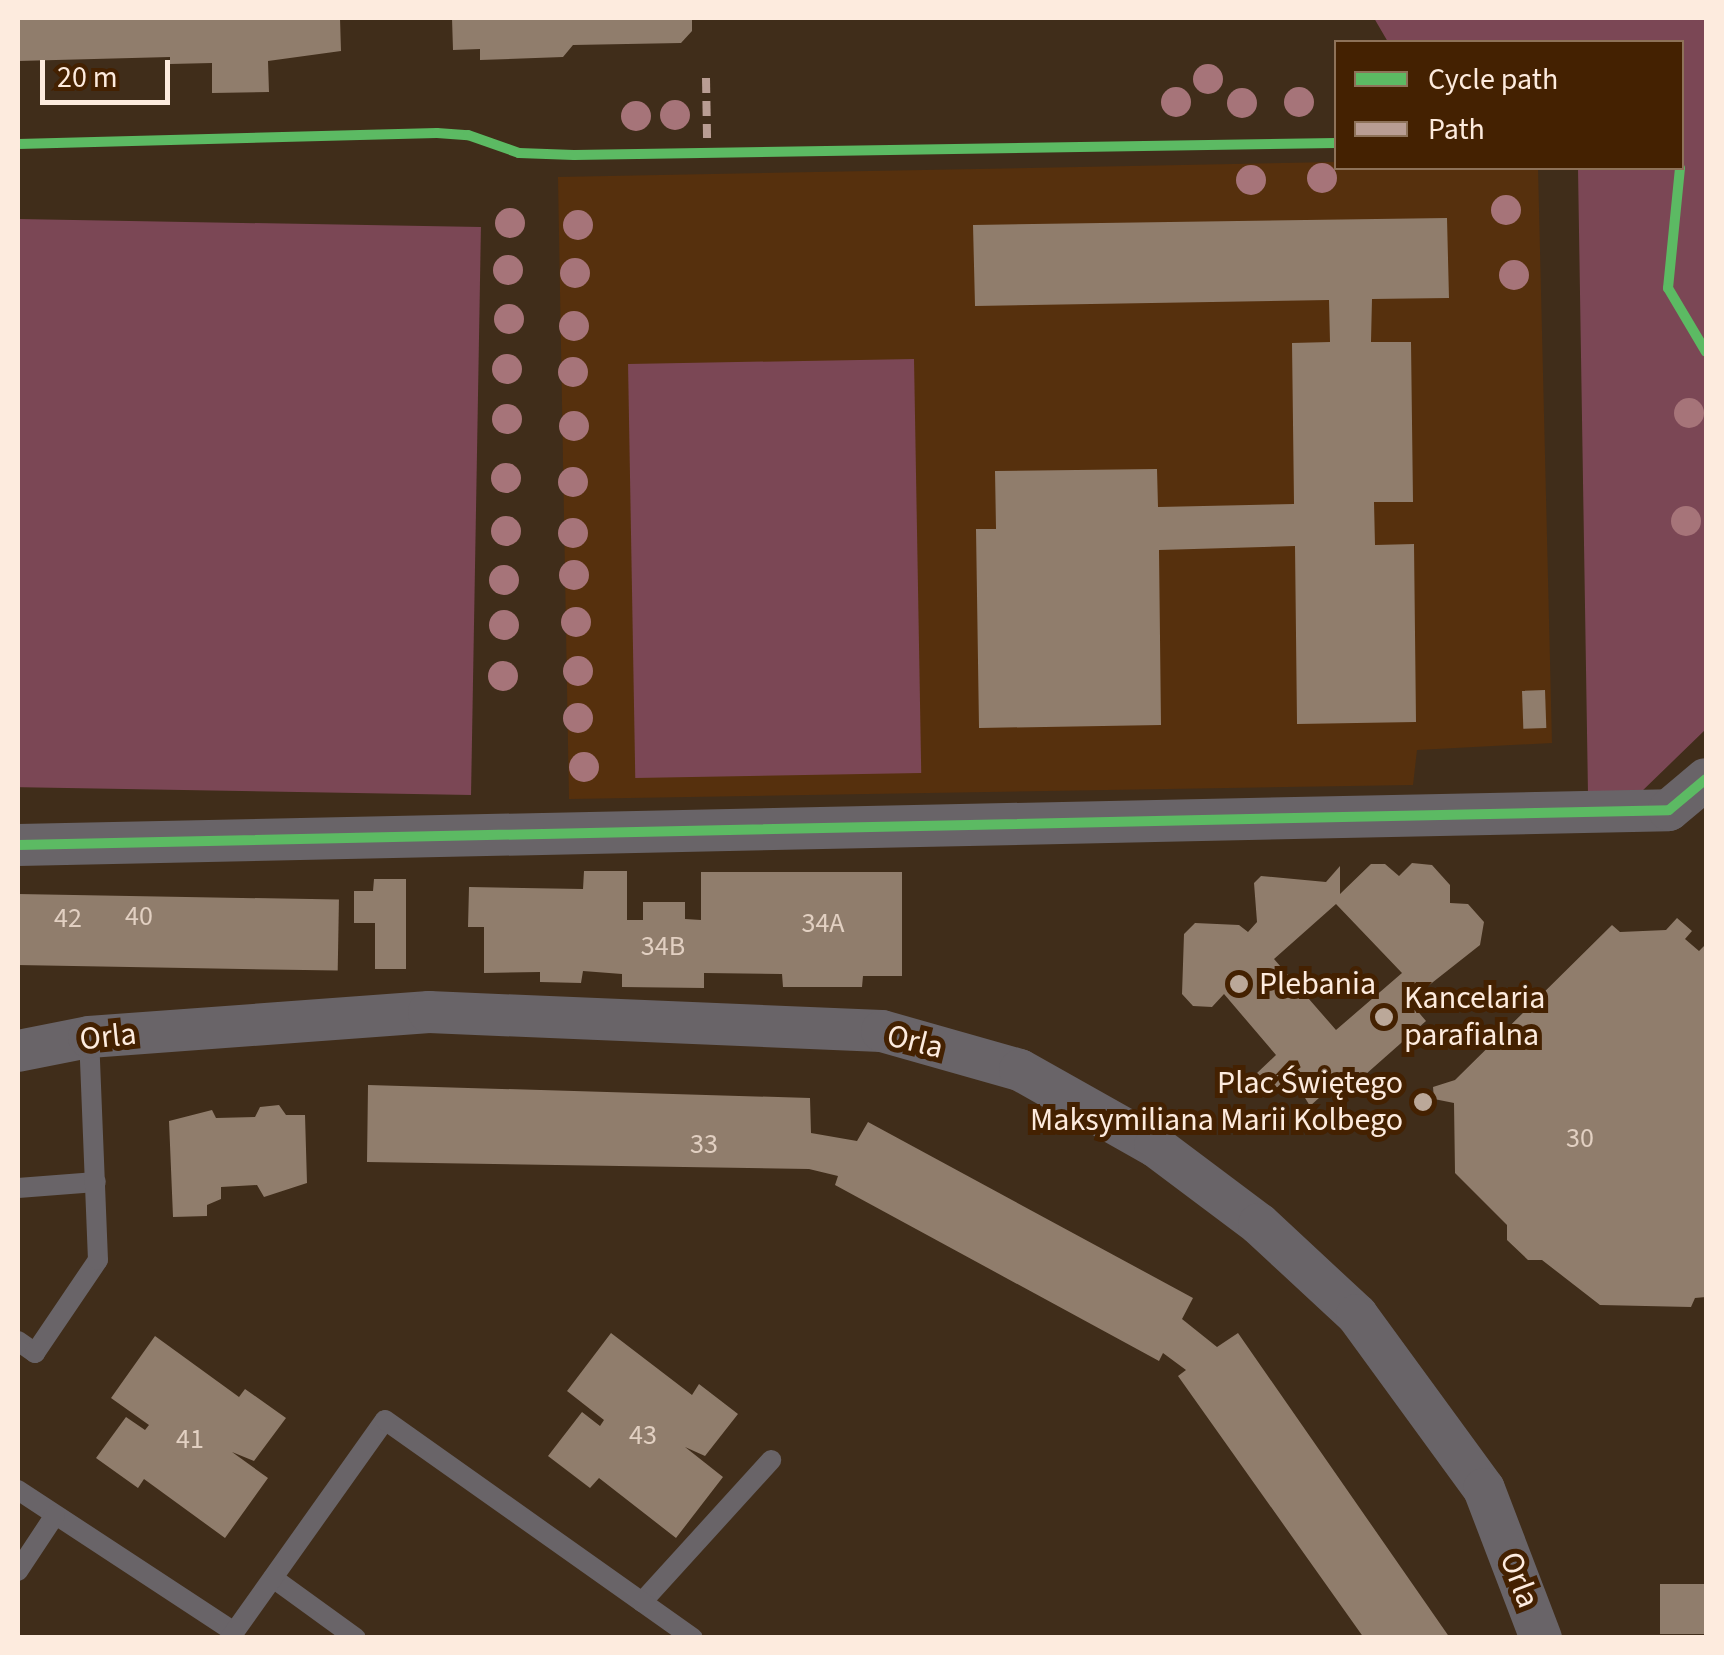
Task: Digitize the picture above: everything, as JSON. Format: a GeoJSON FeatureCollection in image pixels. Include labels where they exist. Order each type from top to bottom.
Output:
{"type":"FeatureCollection","features":[{"type":"Feature","properties":{"kind":"street"},"geometry":{"type":"LineString","coordinates":[[18,846],[1669,810],[1706,780]]}},
{"type":"Feature","properties":{"kind":"street","name":"Orla"},"geometry":{"type":"LineString","coordinates":[[18,1051],[89,1037],[429,1012],[882,1031],[1020,1070],[1155,1146],[1259,1224],[1357,1315],[1484,1489],[1541,1638]]}},
{"type":"Feature","properties":{"kind":"lane"},"geometry":{"type":"LineString","coordinates":[[18,1341],[35,1353],[98,1260],[89,1037]]}},
{"type":"Feature","properties":{"kind":"lane"},"geometry":{"type":"LineString","coordinates":[[18,1188],[96,1182]]}},
{"type":"Feature","properties":{"kind":"lane"},"geometry":{"type":"LineString","coordinates":[[18,1490],[232,1635],[385,1420],[692,1638]]}},
{"type":"Feature","properties":{"kind":"lane"},"geometry":{"type":"LineString","coordinates":[[642,1602],[771,1460]]}},
{"type":"Feature","properties":{"kind":"lane"},"geometry":{"type":"LineString","coordinates":[[18,1570],[55,1515]]}},
{"type":"Feature","properties":{"kind":"lane"},"geometry":{"type":"LineString","coordinates":[[274,1578],[356,1638]]}},
{"type":"Feature","properties":{"kind":"shaded area"},"geometry":{"type":"Polygon","coordinates":[[[1374,18],[1706,18],[1706,729],[1638,795],[1588,794],[1578,170],[1684,170],[1684,40],[1387,40],[1374,18]]]}},
{"type":"Feature","properties":{"kind":"shaded area"},"geometry":{"type":"Polygon","coordinates":[[[1334,162],[1334,170],[1538,170],[1552,743],[1417,750],[1413,785],[569,799],[558,177],[1334,162]]]}},
{"type":"Feature","properties":{"kind":"shaded area"},"geometry":{"type":"Polygon","coordinates":[[[18,219],[481,227],[471,795],[18,787],[18,219]]]}},
{"type":"Feature","properties":{"kind":"shaded area"},"geometry":{"type":"Polygon","coordinates":[[[914,359],[921,773],[635,778],[628,364],[914,359]]]}},
{"type":"Feature","properties":{"kind":"building"},"geometry":{"type":"Polygon","coordinates":[[[18,18],[340,18],[341,51],[268,61],[269,92],[212,93],[212,63],[170,64],[170,57],[18,61],[18,18]]]}},
{"type":"Feature","properties":{"kind":"building"},"geometry":{"type":"Polygon","coordinates":[[[452,18],[692,18],[692,31],[681,43],[573,45],[563,57],[480,60],[480,49],[453,50],[452,18]]]}},
{"type":"Feature","properties":{"kind":"building"},"geometry":{"type":"Polygon","coordinates":[[[1447,218],[1449,298],[1372,299],[1371,342],[1411,342],[1413,502],[1374,502],[1375,545],[1414,544],[1416,722],[1297,724],[1295,546],[1159,550],[1161,725],[979,728],[976,529],[996,529],[995,471],[1157,469],[1158,507],[1294,504],[1292,343],[1330,342],[1329,300],[975,306],[973,225],[1447,218]]]}},
{"type":"Feature","properties":{"kind":"building"},"geometry":{"type":"Polygon","coordinates":[[[1545,690],[1546,728],[1523,729],[1522,691],[1545,690]]]}},
{"type":"Feature","properties":{"kind":"building","name":"Plebania"},"geometry":{"type":"Polygon","coordinates":[[[1412,863],[1432,865],[1450,885],[1450,903],[1468,904],[1484,922],[1480,945],[1409,1001],[1426,1021],[1357,1082],[1348,1072],[1310,1106],[1294,1080],[1273,1089],[1257,1073],[1276,1055],[1224,994],[1212,1007],[1193,1006],[1182,994],[1184,934],[1195,923],[1239,925],[1248,932],[1257,922],[1254,883],[1261,876],[1326,882],[1340,866],[1340,894],[1371,864],[1385,864],[1399,876],[1412,863]],[[1336,904],[1274,959],[1336,1030],[1402,973],[1336,904]]]}},
{"type":"Feature","properties":{"kind":"building"},"geometry":{"type":"Polygon","coordinates":[[[584,871],[627,871],[627,920],[643,920],[643,902],[685,902],[685,919],[701,920],[701,872],[902,872],[902,976],[863,976],[862,987],[783,987],[782,974],[704,973],[704,988],[622,987],[622,974],[583,971],[581,983],[540,982],[540,972],[484,973],[484,927],[468,927],[469,887],[583,889],[584,871]]]}},
{"type":"Feature","properties":{"kind":"building"},"geometry":{"type":"Polygon","coordinates":[[[374,879],[406,879],[406,969],[375,969],[375,923],[354,923],[354,891],[373,891],[374,879]]]}},
{"type":"Feature","properties":{"kind":"building"},"geometry":{"type":"Polygon","coordinates":[[[18,894],[339,900],[338,971],[18,965],[18,894]]]}},
{"type":"Feature","properties":{"kind":"building"},"geometry":{"type":"Polygon","coordinates":[[[1677,918],[1692,931],[1685,939],[1699,951],[1706,944],[1706,1297],[1695,1298],[1691,1307],[1600,1305],[1542,1260],[1528,1260],[1507,1240],[1507,1225],[1455,1173],[1454,1103],[1434,1099],[1433,1087],[1455,1080],[1612,925],[1620,932],[1666,930],[1677,918]]]}},
{"type":"Feature","properties":{"kind":"building"},"geometry":{"type":"Polygon","coordinates":[[[368,1085],[810,1098],[811,1133],[857,1141],[868,1122],[1193,1298],[1182,1319],[1217,1347],[1238,1333],[1450,1638],[1364,1638],[1178,1376],[1186,1370],[1163,1353],[1159,1361],[835,1185],[838,1176],[809,1169],[367,1162],[368,1085]]]}},
{"type":"Feature","properties":{"kind":"building"},"geometry":{"type":"Polygon","coordinates":[[[279,1105],[286,1115],[305,1115],[307,1183],[264,1197],[257,1185],[221,1187],[221,1199],[207,1205],[207,1216],[173,1217],[169,1121],[212,1110],[216,1118],[255,1117],[260,1107],[279,1105]]]}},
{"type":"Feature","properties":{"kind":"building"},"geometry":{"type":"Polygon","coordinates":[[[611,1333],[692,1395],[699,1384],[738,1414],[705,1456],[685,1447],[723,1477],[676,1538],[599,1478],[590,1488],[548,1456],[582,1412],[600,1426],[604,1420],[567,1391],[611,1333]]]}},
{"type":"Feature","properties":{"kind":"building"},"geometry":{"type":"Polygon","coordinates":[[[155,1336],[239,1397],[245,1389],[286,1418],[254,1461],[232,1452],[268,1478],[225,1538],[144,1479],[138,1488],[96,1458],[126,1417],[145,1430],[149,1425],[111,1398],[155,1336]]]}},
{"type":"Feature","properties":{"kind":"building"},"geometry":{"type":"Polygon","coordinates":[[[1660,1584],[1706,1584],[1706,1634],[1660,1634],[1660,1584]]]}},
{"type":"Feature","properties":{"kind":"marked path"},"geometry":{"type":"LineString","coordinates":[[706,78],[707,138]]}},
{"type":"Feature","properties":{"kind":"cycle path"},"geometry":{"type":"LineString","coordinates":[[18,144],[437,133],[468,135],[519,153],[574,155],[1334,143]]}},
{"type":"Feature","properties":{"kind":"cycle path"},"geometry":{"type":"LineString","coordinates":[[1680,170],[1668,288],[1706,352]]}},
{"type":"Feature","properties":{"kind":"cycle path"},"geometry":{"type":"LineString","coordinates":[[18,845],[1669,810],[1706,779]]}},
{"type":"Feature","properties":{"kind":"place","name":"Plebania"},"geometry":{"type":"Point","coordinates":[1239,984]}},
{"type":"Feature","properties":{"kind":"place","name":"Kancelaria parafialna"},"geometry":{"type":"Point","coordinates":[1384,1017]}},
{"type":"Feature","properties":{"kind":"place","name":"Plac Świętego Maksymiliana Marii Kolbego"},"geometry":{"type":"Point","coordinates":[1423,1102]}}]}
